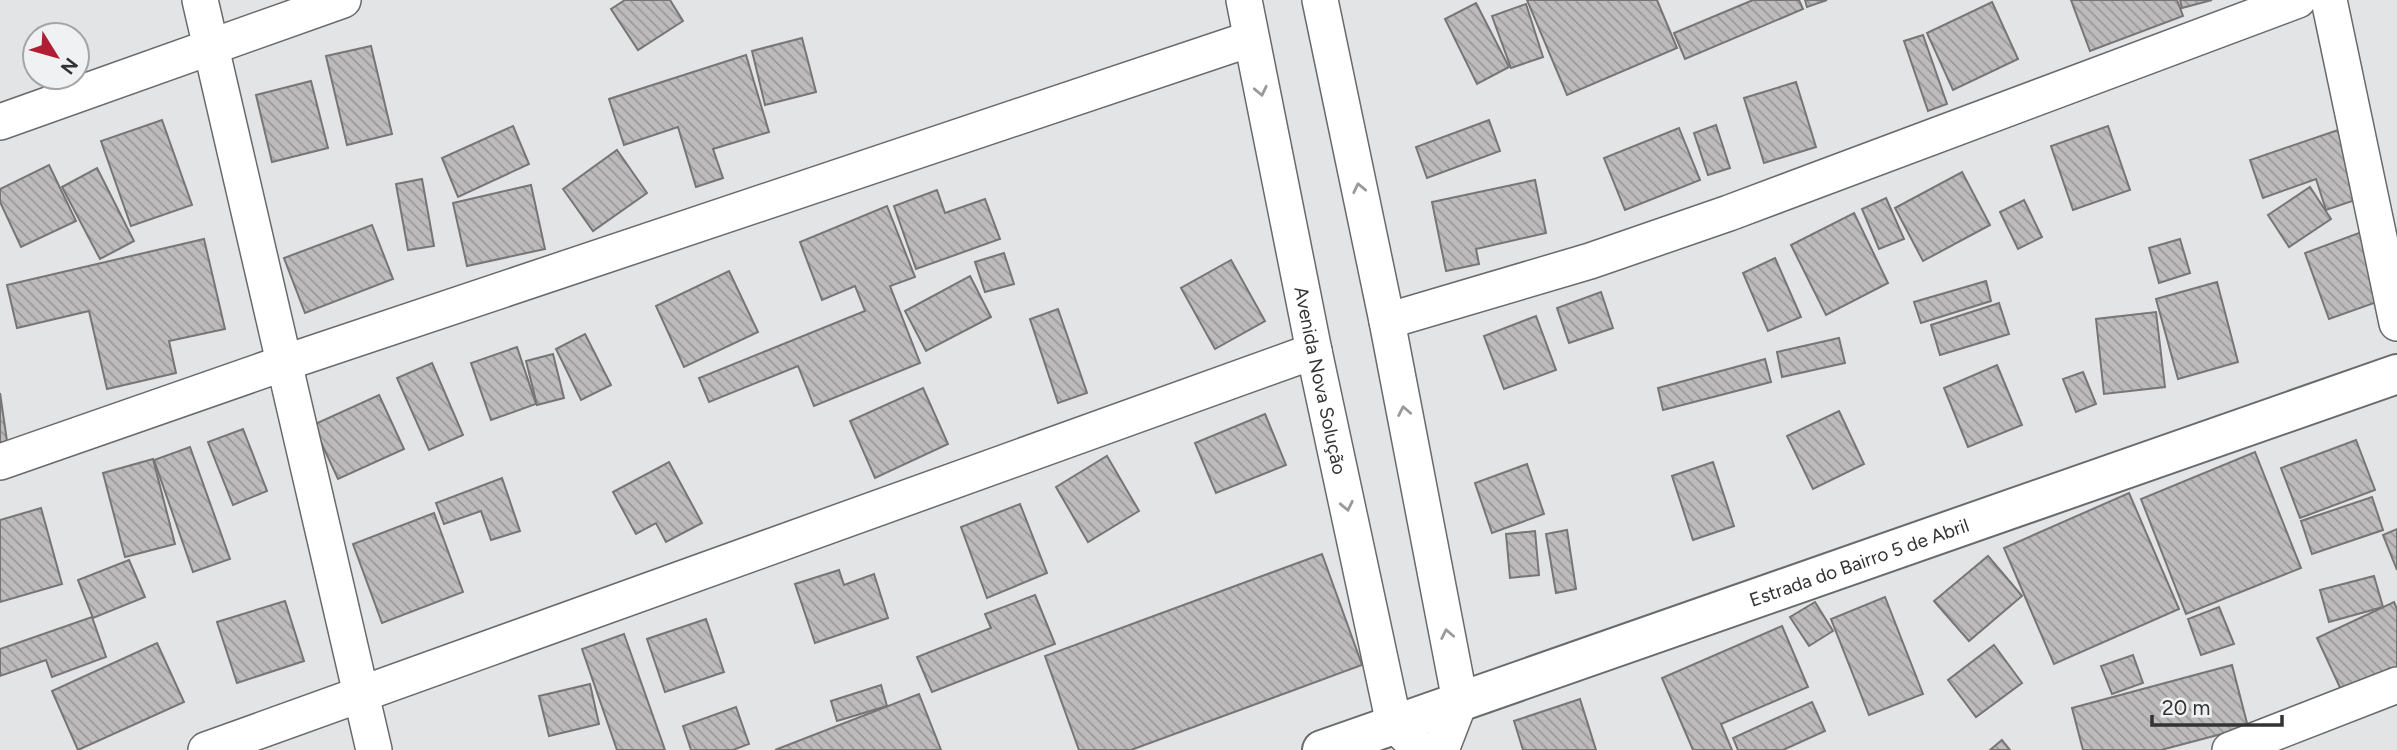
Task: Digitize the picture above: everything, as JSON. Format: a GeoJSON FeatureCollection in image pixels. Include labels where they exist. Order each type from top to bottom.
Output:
{"type":"FeatureCollection","features":[{"type":"Feature","properties":{"kind":"street"},"geometry":{"type":"LineString","coordinates":[[200,0],[374,750]]}},
{"type":"Feature","properties":{"kind":"street"},"geometry":{"type":"LineString","coordinates":[[0,122],[343,0]]}},
{"type":"Feature","properties":{"kind":"street","name":"Avenida Nova Solução"},"geometry":{"type":"LineString","coordinates":[[1244,0],[1314,351],[1408,737]]}},
{"type":"Feature","properties":{"kind":"street"},"geometry":{"type":"LineString","coordinates":[[1320,0],[1387,321],[1460,701],[1441,750]]}},
{"type":"Feature","properties":{"kind":"street"},"geometry":{"type":"LineString","coordinates":[[1387,321],[1590,261],[1729,213],[2298,0]]}},
{"type":"Feature","properties":{"kind":"street"},"geometry":{"type":"LineString","coordinates":[[2329,0],[2397,323]]}},
{"type":"Feature","properties":{"kind":"street"},"geometry":{"type":"LineString","coordinates":[[0,462],[284,363],[1250,39]]}},
{"type":"Feature","properties":{"kind":"street"},"geometry":{"type":"LineString","coordinates":[[206,750],[1314,351]]}},
{"type":"Feature","properties":{"kind":"street","name":"Estrada do Bairro 5 de Abril"},"geometry":{"type":"LineString","coordinates":[[1322,750],[1408,737],[1460,701],[2397,374]]}},
{"type":"Feature","properties":{"kind":"street"},"geometry":{"type":"LineString","coordinates":[[2230,750],[2397,685]]}},
{"type":"Feature","properties":{"kind":"building"},"geometry":{"type":"Polygon","coordinates":[[[625,0],[670,0],[683,21],[638,50],[611,9],[625,0]]]}},
{"type":"Feature","properties":{"kind":"building"},"geometry":{"type":"Polygon","coordinates":[[[1527,0],[1657,0],[1677,48],[1567,95],[1527,0]]]}},
{"type":"Feature","properties":{"kind":"building"},"geometry":{"type":"Polygon","coordinates":[[[1753,0],[1799,0],[1803,9],[1685,59],[1674,33],[1753,0]]]}},
{"type":"Feature","properties":{"kind":"building"},"geometry":{"type":"Polygon","coordinates":[[[1805,0],[1827,0],[1807,7],[1805,0]]]}},
{"type":"Feature","properties":{"kind":"building"},"geometry":{"type":"Polygon","coordinates":[[[2071,0],[2177,0],[2183,16],[2090,51],[2071,0]]]}},
{"type":"Feature","properties":{"kind":"building"},"geometry":{"type":"Polygon","coordinates":[[[2180,0],[2212,0],[2182,8],[2180,0]]]}},
{"type":"Feature","properties":{"kind":"building"},"geometry":{"type":"Polygon","coordinates":[[[1992,2],[2018,59],[1953,90],[1927,33],[1992,2]]]}},
{"type":"Feature","properties":{"kind":"building"},"geometry":{"type":"Polygon","coordinates":[[[1476,3],[1509,67],[1477,84],[1445,19],[1476,3]]]}},
{"type":"Feature","properties":{"kind":"building"},"geometry":{"type":"Polygon","coordinates":[[[1526,4],[1543,57],[1511,68],[1492,16],[1526,4]]]}},
{"type":"Feature","properties":{"kind":"building"},"geometry":{"type":"Polygon","coordinates":[[[1923,35],[1947,104],[1928,111],[1904,41],[1923,35]]]}},
{"type":"Feature","properties":{"kind":"building"},"geometry":{"type":"Polygon","coordinates":[[[802,38],[816,92],[765,105],[752,51],[802,38]]]}},
{"type":"Feature","properties":{"kind":"building"},"geometry":{"type":"Polygon","coordinates":[[[371,46],[392,134],[347,145],[326,56],[371,46]]]}},
{"type":"Feature","properties":{"kind":"building"},"geometry":{"type":"Polygon","coordinates":[[[746,55],[769,132],[713,149],[723,178],[696,187],[678,127],[624,145],[609,99],[746,55]]]}},
{"type":"Feature","properties":{"kind":"building"},"geometry":{"type":"Polygon","coordinates":[[[311,81],[328,148],[272,162],[256,95],[311,81]]]}},
{"type":"Feature","properties":{"kind":"building"},"geometry":{"type":"Polygon","coordinates":[[[1796,82],[1816,147],[1764,163],[1744,98],[1796,82]]]}},
{"type":"Feature","properties":{"kind":"building"},"geometry":{"type":"Polygon","coordinates":[[[162,120],[192,205],[131,226],[101,141],[162,120]]]}},
{"type":"Feature","properties":{"kind":"building"},"geometry":{"type":"Polygon","coordinates":[[[1489,120],[1500,151],[1427,178],[1416,147],[1489,120]]]}},
{"type":"Feature","properties":{"kind":"building"},"geometry":{"type":"Polygon","coordinates":[[[1716,125],[1730,168],[1708,175],[1694,133],[1716,125]]]}},
{"type":"Feature","properties":{"kind":"building"},"geometry":{"type":"Polygon","coordinates":[[[513,126],[529,164],[458,197],[442,158],[513,126]]]}},
{"type":"Feature","properties":{"kind":"building"},"geometry":{"type":"Polygon","coordinates":[[[2108,126],[2130,190],[2073,210],[2051,146],[2108,126]]]}},
{"type":"Feature","properties":{"kind":"building"},"geometry":{"type":"Polygon","coordinates":[[[1679,128],[1700,180],[1625,210],[1604,158],[1679,128]]]}},
{"type":"Feature","properties":{"kind":"building"},"geometry":{"type":"Polygon","coordinates":[[[2344,128],[2367,196],[2326,210],[2316,179],[2263,198],[2250,160],[2344,128]]]}},
{"type":"Feature","properties":{"kind":"building"},"geometry":{"type":"Polygon","coordinates":[[[617,150],[647,193],[593,231],[563,189],[617,150]]]}},
{"type":"Feature","properties":{"kind":"building"},"geometry":{"type":"Polygon","coordinates":[[[49,165],[76,221],[21,247],[0,202],[0,189],[49,165]]]}},
{"type":"Feature","properties":{"kind":"building"},"geometry":{"type":"Polygon","coordinates":[[[97,168],[134,241],[100,259],[62,187],[97,168]]]}},
{"type":"Feature","properties":{"kind":"building"},"geometry":{"type":"Polygon","coordinates":[[[1962,172],[1990,225],[1923,261],[1895,208],[1962,172]]]}},
{"type":"Feature","properties":{"kind":"building"},"geometry":{"type":"Polygon","coordinates":[[[422,179],[434,246],[408,250],[396,184],[422,179]]]}},
{"type":"Feature","properties":{"kind":"building"},"geometry":{"type":"Polygon","coordinates":[[[1535,180],[1546,233],[1476,249],[1479,264],[1446,271],[1432,202],[1535,180]]]}},
{"type":"Feature","properties":{"kind":"building"},"geometry":{"type":"Polygon","coordinates":[[[531,185],[545,249],[467,266],[453,203],[531,185]]]}},
{"type":"Feature","properties":{"kind":"building"},"geometry":{"type":"Polygon","coordinates":[[[2310,187],[2331,219],[2289,247],[2268,215],[2310,187]]]}},
{"type":"Feature","properties":{"kind":"building"},"geometry":{"type":"Polygon","coordinates":[[[937,190],[945,213],[985,199],[1000,239],[916,269],[894,206],[937,190]]]}},
{"type":"Feature","properties":{"kind":"building"},"geometry":{"type":"Polygon","coordinates":[[[1886,198],[1904,239],[1879,249],[1862,209],[1886,198]]]}},
{"type":"Feature","properties":{"kind":"building"},"geometry":{"type":"Polygon","coordinates":[[[2024,200],[2042,237],[2018,249],[2000,212],[2024,200]]]}},
{"type":"Feature","properties":{"kind":"building"},"geometry":{"type":"Polygon","coordinates":[[[887,206],[915,277],[890,286],[920,363],[814,406],[798,366],[709,402],[699,378],[865,311],[855,286],[822,300],[800,242],[887,206]]]}},
{"type":"Feature","properties":{"kind":"building"},"geometry":{"type":"Polygon","coordinates":[[[1854,213],[1888,283],[1826,315],[1791,245],[1854,213]]]}},
{"type":"Feature","properties":{"kind":"building"},"geometry":{"type":"Polygon","coordinates":[[[372,225],[393,279],[305,313],[284,258],[372,225]]]}},
{"type":"Feature","properties":{"kind":"building"},"geometry":{"type":"Polygon","coordinates":[[[2367,230],[2391,297],[2329,319],[2305,253],[2367,230]]]}},
{"type":"Feature","properties":{"kind":"building"},"geometry":{"type":"Polygon","coordinates":[[[204,239],[225,329],[169,341],[176,373],[107,389],[89,311],[17,328],[7,285],[204,239]]]}},
{"type":"Feature","properties":{"kind":"building"},"geometry":{"type":"Polygon","coordinates":[[[2180,239],[2190,273],[2159,283],[2149,248],[2180,239]]]}},
{"type":"Feature","properties":{"kind":"building"},"geometry":{"type":"Polygon","coordinates":[[[1004,253],[1014,284],[985,292],[975,262],[1004,253]]]}},
{"type":"Feature","properties":{"kind":"building"},"geometry":{"type":"Polygon","coordinates":[[[1775,258],[1801,317],[1768,331],[1743,273],[1775,258]]]}},
{"type":"Feature","properties":{"kind":"building"},"geometry":{"type":"Polygon","coordinates":[[[1231,260],[1265,321],[1215,349],[1181,288],[1231,260]]]}},
{"type":"Feature","properties":{"kind":"building"},"geometry":{"type":"Polygon","coordinates":[[[729,271],[758,332],[684,367],[656,306],[729,271]]]}},
{"type":"Feature","properties":{"kind":"building"},"geometry":{"type":"Polygon","coordinates":[[[970,276],[991,317],[926,351],[905,311],[970,276]]]}},
{"type":"Feature","properties":{"kind":"building"},"geometry":{"type":"Polygon","coordinates":[[[1986,281],[1991,301],[1921,323],[1914,302],[1986,281]]]}},
{"type":"Feature","properties":{"kind":"building"},"geometry":{"type":"Polygon","coordinates":[[[2217,282],[2238,362],[2178,379],[2156,299],[2217,282]]]}},
{"type":"Feature","properties":{"kind":"building"},"geometry":{"type":"Polygon","coordinates":[[[1601,292],[1613,328],[1569,343],[1557,308],[1601,292]]]}},
{"type":"Feature","properties":{"kind":"building"},"geometry":{"type":"Polygon","coordinates":[[[1999,303],[2009,334],[1940,355],[1931,325],[1999,303]]]}},
{"type":"Feature","properties":{"kind":"building"},"geometry":{"type":"Polygon","coordinates":[[[1058,309],[1087,393],[1058,403],[1030,319],[1058,309]]]}},
{"type":"Feature","properties":{"kind":"building"},"geometry":{"type":"Polygon","coordinates":[[[2156,312],[2165,387],[2104,394],[2096,319],[2156,312]]]}},
{"type":"Feature","properties":{"kind":"building"},"geometry":{"type":"Polygon","coordinates":[[[1536,316],[1556,370],[1504,389],[1484,336],[1536,316]]]}},
{"type":"Feature","properties":{"kind":"building"},"geometry":{"type":"Polygon","coordinates":[[[585,334],[611,385],[581,400],[556,349],[585,334]]]}},
{"type":"Feature","properties":{"kind":"building"},"geometry":{"type":"Polygon","coordinates":[[[1839,338],[1845,363],[1782,377],[1777,352],[1839,338]]]}},
{"type":"Feature","properties":{"kind":"building"},"geometry":{"type":"Polygon","coordinates":[[[517,347],[536,404],[491,420],[471,363],[517,347]]]}},
{"type":"Feature","properties":{"kind":"building"},"geometry":{"type":"Polygon","coordinates":[[[553,354],[564,398],[537,405],[526,361],[553,354]]]}},
{"type":"Feature","properties":{"kind":"building"},"geometry":{"type":"Polygon","coordinates":[[[1765,359],[1771,382],[1663,410],[1658,388],[1765,359]]]}},
{"type":"Feature","properties":{"kind":"building"},"geometry":{"type":"Polygon","coordinates":[[[432,363],[463,435],[429,450],[397,378],[432,363]]]}},
{"type":"Feature","properties":{"kind":"building"},"geometry":{"type":"Polygon","coordinates":[[[1997,365],[2022,425],[1968,447],[1944,388],[1997,365]]]}},
{"type":"Feature","properties":{"kind":"building"},"geometry":{"type":"Polygon","coordinates":[[[2083,372],[2096,404],[2076,412],[2063,379],[2083,372]]]}},
{"type":"Feature","properties":{"kind":"building"},"geometry":{"type":"Polygon","coordinates":[[[923,388],[948,444],[875,478],[850,421],[923,388]]]}},
{"type":"Feature","properties":{"kind":"building"},"geometry":{"type":"Polygon","coordinates":[[[0,393],[7,441],[0,443],[0,393]]]}},
{"type":"Feature","properties":{"kind":"building"},"geometry":{"type":"Polygon","coordinates":[[[379,395],[404,449],[338,479],[313,425],[379,395]]]}},
{"type":"Feature","properties":{"kind":"building"},"geometry":{"type":"Polygon","coordinates":[[[1839,411],[1864,464],[1813,489],[1787,436],[1839,411]]]}},
{"type":"Feature","properties":{"kind":"building"},"geometry":{"type":"Polygon","coordinates":[[[1265,414],[1286,465],[1216,493],[1195,443],[1265,414]]]}},
{"type":"Feature","properties":{"kind":"building"},"geometry":{"type":"Polygon","coordinates":[[[243,429],[267,491],[233,505],[208,442],[243,429]]]}},
{"type":"Feature","properties":{"kind":"building"},"geometry":{"type":"Polygon","coordinates":[[[2356,440],[2375,490],[2300,518],[2281,468],[2356,440]]]}},
{"type":"Feature","properties":{"kind":"building"},"geometry":{"type":"Polygon","coordinates":[[[190,447],[230,559],[193,572],[154,460],[190,447]]]}},
{"type":"Feature","properties":{"kind":"building"},"geometry":{"type":"Polygon","coordinates":[[[2255,452],[2301,568],[2186,614],[2141,499],[2255,452]]]}},
{"type":"Feature","properties":{"kind":"building"},"geometry":{"type":"Polygon","coordinates":[[[1107,456],[1139,511],[1088,542],[1056,487],[1107,456]]]}},
{"type":"Feature","properties":{"kind":"building"},"geometry":{"type":"Polygon","coordinates":[[[153,459],[175,544],[125,557],[103,473],[153,459]]]}},
{"type":"Feature","properties":{"kind":"building"},"geometry":{"type":"Polygon","coordinates":[[[669,462],[702,523],[666,542],[656,523],[636,534],[613,492],[669,462]]]}},
{"type":"Feature","properties":{"kind":"building"},"geometry":{"type":"Polygon","coordinates":[[[1713,462],[1734,526],[1693,540],[1672,476],[1713,462]]]}},
{"type":"Feature","properties":{"kind":"building"},"geometry":{"type":"Polygon","coordinates":[[[1527,464],[1544,514],[1492,533],[1475,483],[1527,464]]]}},
{"type":"Feature","properties":{"kind":"building"},"geometry":{"type":"Polygon","coordinates":[[[502,478],[520,531],[491,540],[481,511],[444,524],[436,503],[502,478]]]}},
{"type":"Feature","properties":{"kind":"building"},"geometry":{"type":"Polygon","coordinates":[[[2129,493],[2179,609],[2054,664],[2004,548],[2129,493]]]}},
{"type":"Feature","properties":{"kind":"building"},"geometry":{"type":"Polygon","coordinates":[[[2372,497],[2383,530],[2312,554],[2301,521],[2372,497]]]}},
{"type":"Feature","properties":{"kind":"building"},"geometry":{"type":"Polygon","coordinates":[[[1020,504],[1047,573],[987,598],[961,527],[1020,504]]]}},
{"type":"Feature","properties":{"kind":"building"},"geometry":{"type":"Polygon","coordinates":[[[41,508],[62,584],[0,602],[0,520],[41,508]]]}},
{"type":"Feature","properties":{"kind":"building"},"geometry":{"type":"Polygon","coordinates":[[[434,513],[463,592],[382,623],[353,544],[434,513]]]}},
{"type":"Feature","properties":{"kind":"building"},"geometry":{"type":"Polygon","coordinates":[[[2397,529],[2397,570],[2383,535],[2397,529]]]}},
{"type":"Feature","properties":{"kind":"building"},"geometry":{"type":"Polygon","coordinates":[[[1567,530],[1576,589],[1556,593],[1546,534],[1567,530]]]}},
{"type":"Feature","properties":{"kind":"building"},"geometry":{"type":"Polygon","coordinates":[[[1535,531],[1539,575],[1510,578],[1506,534],[1535,531]]]}},
{"type":"Feature","properties":{"kind":"building"},"geometry":{"type":"Polygon","coordinates":[[[1322,554],[1362,665],[1131,750],[1079,750],[1045,656],[1322,554]]]}},
{"type":"Feature","properties":{"kind":"building"},"geometry":{"type":"Polygon","coordinates":[[[1988,556],[2022,596],[1969,641],[1934,601],[1988,556]]]}},
{"type":"Feature","properties":{"kind":"building"},"geometry":{"type":"Polygon","coordinates":[[[129,560],[145,597],[93,618],[78,580],[129,560]]]}},
{"type":"Feature","properties":{"kind":"building"},"geometry":{"type":"Polygon","coordinates":[[[839,570],[844,585],[874,574],[888,618],[815,643],[795,584],[839,570]]]}},
{"type":"Feature","properties":{"kind":"building"},"geometry":{"type":"Polygon","coordinates":[[[2374,576],[2383,607],[2329,622],[2320,590],[2374,576]]]}},
{"type":"Feature","properties":{"kind":"building"},"geometry":{"type":"Polygon","coordinates":[[[1035,595],[1055,644],[932,692],[917,657],[991,628],[985,614],[1035,595]]]}},
{"type":"Feature","properties":{"kind":"building"},"geometry":{"type":"Polygon","coordinates":[[[1885,597],[1923,694],[1869,715],[1831,619],[1885,597]]]}},
{"type":"Feature","properties":{"kind":"building"},"geometry":{"type":"Polygon","coordinates":[[[285,601],[304,661],[237,683],[217,622],[285,601]]]}},
{"type":"Feature","properties":{"kind":"building"},"geometry":{"type":"Polygon","coordinates":[[[1815,602],[1833,631],[1809,646],[1790,617],[1815,602]]]}},
{"type":"Feature","properties":{"kind":"building"},"geometry":{"type":"Polygon","coordinates":[[[2394,602],[2397,609],[2397,669],[2343,694],[2317,638],[2394,602]]]}},
{"type":"Feature","properties":{"kind":"building"},"geometry":{"type":"Polygon","coordinates":[[[2219,607],[2234,644],[2201,655],[2188,619],[2219,607]]]}},
{"type":"Feature","properties":{"kind":"building"},"geometry":{"type":"Polygon","coordinates":[[[92,617],[106,657],[52,677],[46,660],[0,676],[0,649],[92,617]]]}},
{"type":"Feature","properties":{"kind":"building"},"geometry":{"type":"Polygon","coordinates":[[[706,619],[724,672],[665,692],[647,639],[706,619]]]}},
{"type":"Feature","properties":{"kind":"building"},"geometry":{"type":"Polygon","coordinates":[[[1782,626],[1808,687],[1721,724],[1732,750],[1693,750],[1662,678],[1782,626]]]}},
{"type":"Feature","properties":{"kind":"building"},"geometry":{"type":"Polygon","coordinates":[[[624,634],[665,750],[617,750],[582,649],[624,634]]]}},
{"type":"Feature","properties":{"kind":"building"},"geometry":{"type":"Polygon","coordinates":[[[157,643],[184,702],[78,750],[52,691],[157,643]]]}},
{"type":"Feature","properties":{"kind":"building"},"geometry":{"type":"Polygon","coordinates":[[[1994,645],[2022,683],[1976,717],[1948,680],[1994,645]]]}},
{"type":"Feature","properties":{"kind":"building"},"geometry":{"type":"Polygon","coordinates":[[[2133,655],[2143,683],[2112,694],[2101,666],[2133,655]]]}},
{"type":"Feature","properties":{"kind":"building"},"geometry":{"type":"Polygon","coordinates":[[[2232,665],[2248,727],[2161,750],[2083,750],[2072,708],[2232,665]]]}},
{"type":"Feature","properties":{"kind":"building"},"geometry":{"type":"Polygon","coordinates":[[[590,684],[599,724],[549,736],[539,696],[590,684]]]}},
{"type":"Feature","properties":{"kind":"building"},"geometry":{"type":"Polygon","coordinates":[[[881,685],[887,706],[837,721],[831,701],[881,685]]]}},
{"type":"Feature","properties":{"kind":"building"},"geometry":{"type":"Polygon","coordinates":[[[919,694],[941,750],[775,750],[919,694]]]}},
{"type":"Feature","properties":{"kind":"building"},"geometry":{"type":"Polygon","coordinates":[[[1580,699],[1596,750],[1523,750],[1514,721],[1580,699]]]}},
{"type":"Feature","properties":{"kind":"building"},"geometry":{"type":"Polygon","coordinates":[[[1812,702],[1825,731],[1783,750],[1738,750],[1733,738],[1812,702]]]}},
{"type":"Feature","properties":{"kind":"building"},"geometry":{"type":"Polygon","coordinates":[[[736,707],[749,744],[733,750],[691,750],[683,726],[736,707]]]}},
{"type":"Feature","properties":{"kind":"building"},"geometry":{"type":"Polygon","coordinates":[[[2002,740],[2010,750],[1990,750],[2002,740]]]}}]}
